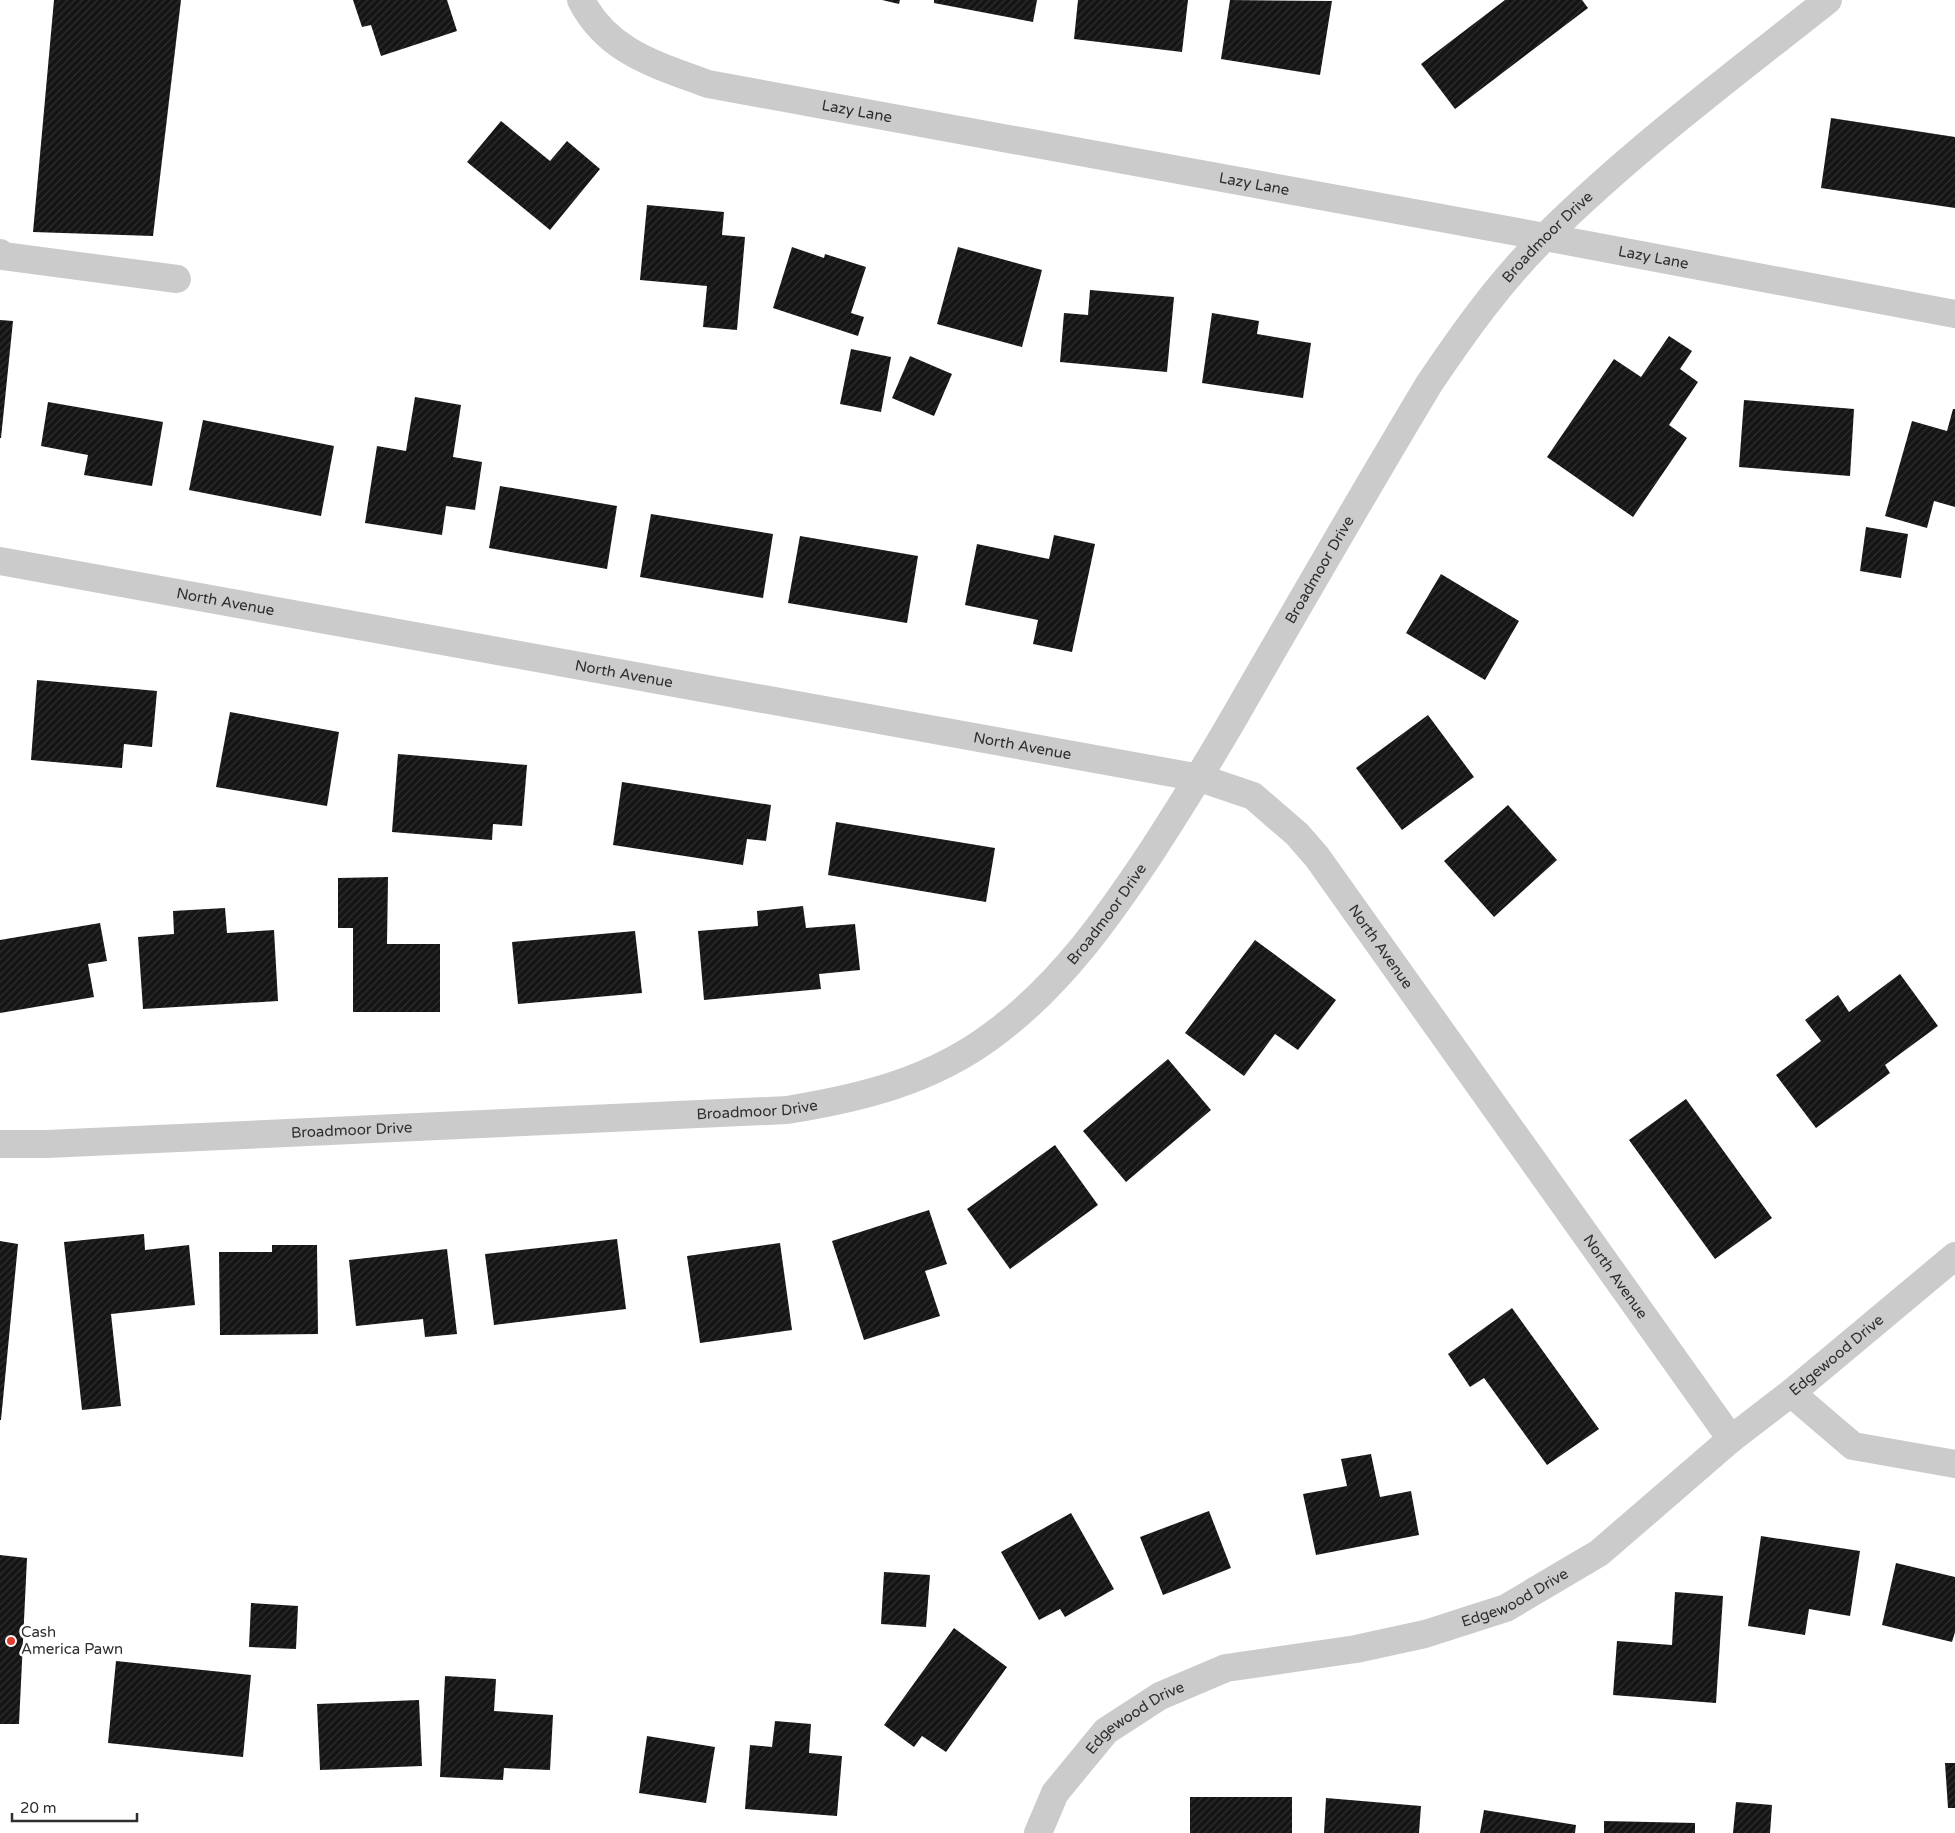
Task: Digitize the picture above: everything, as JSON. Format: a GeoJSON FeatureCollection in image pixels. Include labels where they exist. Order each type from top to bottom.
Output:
{"type":"FeatureCollection","features":[{"type":"Feature","properties":{"kind":"street","name":"Lazy Lane"},"geometry":{"type":"LineString","coordinates":[[581,0],[588,14],[611,39],[641,59],[708,84],[1545,236],[1955,314]]}},
{"type":"Feature","properties":{"kind":"street","name":"Broadmoor Drive"},"geometry":{"type":"LineString","coordinates":[[0,1144],[57,1144],[787,1110],[838,1102],[879,1092],[959,1058],[994,1034],[1053,983],[1085,947],[1112,912],[1200,778],[1429,384],[1467,328],[1510,275],[1545,236],[1632,157],[1828,0]]}},
{"type":"Feature","properties":{"kind":"street"},"geometry":{"type":"LineString","coordinates":[[0,253],[3,256],[177,279]]}},
{"type":"Feature","properties":{"kind":"street","name":"North Avenue"},"geometry":{"type":"LineString","coordinates":[[0,561],[1200,778],[1253,796],[1297,834],[1317,857],[1731,1439]]}},
{"type":"Feature","properties":{"kind":"street","name":"Edgewood Drive"},"geometry":{"type":"LineString","coordinates":[[1038,1833],[1054,1793],[1106,1731],[1160,1696],[1226,1668],[1356,1649],[1416,1636],[1506,1608],[1599,1553],[1731,1439],[1791,1393],[1955,1256]]}},
{"type":"Feature","properties":{"kind":"street"},"geometry":{"type":"LineString","coordinates":[[1791,1393],[1854,1446],[1955,1464]]}},
{"type":"Feature","properties":{"kind":"building"},"geometry":{"type":"Polygon","coordinates":[[[54,0],[181,0],[153,236],[33,232],[54,0]]]}},
{"type":"Feature","properties":{"kind":"building"},"geometry":{"type":"Polygon","coordinates":[[[353,0],[447,0],[457,31],[381,56],[371,25],[362,27],[353,0]]]}},
{"type":"Feature","properties":{"kind":"building"},"geometry":{"type":"Polygon","coordinates":[[[882,0],[900,0],[899,4],[882,0]]]}},
{"type":"Feature","properties":{"kind":"building"},"geometry":{"type":"Polygon","coordinates":[[[934,0],[1037,0],[1033,22],[934,3],[934,0]]]}},
{"type":"Feature","properties":{"kind":"building"},"geometry":{"type":"Polygon","coordinates":[[[1078,0],[1188,0],[1182,52],[1074,39],[1078,0]]]}},
{"type":"Feature","properties":{"kind":"building"},"geometry":{"type":"Polygon","coordinates":[[[1230,0],[1332,1],[1320,75],[1221,59],[1230,0]]]}},
{"type":"Feature","properties":{"kind":"building"},"geometry":{"type":"Polygon","coordinates":[[[1505,0],[1582,0],[1588,8],[1455,109],[1421,64],[1505,0]]]}},
{"type":"Feature","properties":{"kind":"building"},"geometry":{"type":"Polygon","coordinates":[[[1831,118],[1955,137],[1955,208],[1821,188],[1831,118]]]}},
{"type":"Feature","properties":{"kind":"building"},"geometry":{"type":"Polygon","coordinates":[[[501,121],[550,161],[567,141],[600,169],[550,230],[467,162],[501,121]]]}},
{"type":"Feature","properties":{"kind":"building"},"geometry":{"type":"Polygon","coordinates":[[[647,205],[724,212],[722,235],[745,237],[737,330],[703,327],[707,286],[640,280],[647,205]]]}},
{"type":"Feature","properties":{"kind":"building"},"geometry":{"type":"Polygon","coordinates":[[[792,247],[824,258],[825,254],[866,267],[851,313],[864,317],[858,336],[773,308],[792,247]]]}},
{"type":"Feature","properties":{"kind":"building"},"geometry":{"type":"Polygon","coordinates":[[[958,247],[1042,270],[1022,347],[937,324],[958,247]]]}},
{"type":"Feature","properties":{"kind":"building"},"geometry":{"type":"Polygon","coordinates":[[[1090,290],[1174,297],[1167,372],[1060,362],[1064,313],[1088,315],[1090,290]]]}},
{"type":"Feature","properties":{"kind":"building"},"geometry":{"type":"Polygon","coordinates":[[[1212,313],[1259,321],[1257,334],[1311,343],[1303,398],[1202,383],[1212,313]]]}},
{"type":"Feature","properties":{"kind":"building"},"geometry":{"type":"Polygon","coordinates":[[[0,320],[13,321],[1,438],[0,438],[0,320]]]}},
{"type":"Feature","properties":{"kind":"building"},"geometry":{"type":"Polygon","coordinates":[[[1669,336],[1692,351],[1680,369],[1698,382],[1669,425],[1687,438],[1633,517],[1547,457],[1614,359],[1641,377],[1669,336]]]}},
{"type":"Feature","properties":{"kind":"building"},"geometry":{"type":"Polygon","coordinates":[[[851,349],[891,357],[881,412],[840,404],[851,349]]]}},
{"type":"Feature","properties":{"kind":"building"},"geometry":{"type":"Polygon","coordinates":[[[910,356],[952,374],[934,416],[892,398],[910,356]]]}},
{"type":"Feature","properties":{"kind":"building"},"geometry":{"type":"Polygon","coordinates":[[[415,397],[461,405],[453,457],[482,462],[475,510],[446,506],[442,535],[365,523],[377,446],[406,451],[415,397]]]}},
{"type":"Feature","properties":{"kind":"building"},"geometry":{"type":"Polygon","coordinates":[[[1744,400],[1854,409],[1850,476],[1739,467],[1744,400]]]}},
{"type":"Feature","properties":{"kind":"building"},"geometry":{"type":"Polygon","coordinates":[[[48,402],[163,422],[152,486],[84,475],[88,455],[41,446],[48,402]]]}},
{"type":"Feature","properties":{"kind":"building"},"geometry":{"type":"Polygon","coordinates":[[[1953,409],[1955,409],[1955,507],[1934,501],[1927,528],[1885,516],[1912,421],[1947,431],[1953,409]]]}},
{"type":"Feature","properties":{"kind":"building"},"geometry":{"type":"Polygon","coordinates":[[[203,420],[334,446],[321,516],[189,490],[203,420]]]}},
{"type":"Feature","properties":{"kind":"building"},"geometry":{"type":"Polygon","coordinates":[[[500,486],[617,506],[607,569],[489,548],[500,486]]]}},
{"type":"Feature","properties":{"kind":"building"},"geometry":{"type":"Polygon","coordinates":[[[651,514],[773,534],[763,598],[640,577],[651,514]]]}},
{"type":"Feature","properties":{"kind":"building"},"geometry":{"type":"Polygon","coordinates":[[[1866,527],[1908,534],[1901,578],[1860,571],[1866,527]]]}},
{"type":"Feature","properties":{"kind":"building"},"geometry":{"type":"Polygon","coordinates":[[[1054,535],[1095,544],[1072,652],[1033,644],[1038,620],[965,605],[977,544],[1049,559],[1054,535]]]}},
{"type":"Feature","properties":{"kind":"building"},"geometry":{"type":"Polygon","coordinates":[[[800,536],[918,556],[907,623],[788,603],[800,536]]]}},
{"type":"Feature","properties":{"kind":"building"},"geometry":{"type":"Polygon","coordinates":[[[1441,574],[1519,621],[1485,680],[1406,633],[1441,574]]]}},
{"type":"Feature","properties":{"kind":"building"},"geometry":{"type":"Polygon","coordinates":[[[37,680],[157,691],[152,747],[124,744],[122,768],[31,760],[37,680]]]}},
{"type":"Feature","properties":{"kind":"building"},"geometry":{"type":"Polygon","coordinates":[[[230,712],[339,732],[327,806],[216,787],[230,712]]]}},
{"type":"Feature","properties":{"kind":"building"},"geometry":{"type":"Polygon","coordinates":[[[1428,715],[1474,777],[1402,830],[1356,768],[1428,715]]]}},
{"type":"Feature","properties":{"kind":"building"},"geometry":{"type":"Polygon","coordinates":[[[398,754],[527,765],[522,826],[493,824],[492,840],[392,832],[398,754]]]}},
{"type":"Feature","properties":{"kind":"building"},"geometry":{"type":"Polygon","coordinates":[[[622,782],[771,805],[766,841],[747,839],[743,865],[613,845],[622,782]]]}},
{"type":"Feature","properties":{"kind":"building"},"geometry":{"type":"Polygon","coordinates":[[[1508,805],[1557,860],[1494,917],[1444,861],[1508,805]]]}},
{"type":"Feature","properties":{"kind":"building"},"geometry":{"type":"Polygon","coordinates":[[[836,822],[995,848],[986,902],[828,875],[836,822]]]}},
{"type":"Feature","properties":{"kind":"building"},"geometry":{"type":"Polygon","coordinates":[[[388,877],[387,944],[440,944],[440,1012],[353,1012],[353,928],[338,928],[338,878],[388,877]]]}},
{"type":"Feature","properties":{"kind":"building"},"geometry":{"type":"Polygon","coordinates":[[[803,906],[806,928],[855,924],[860,970],[819,974],[821,989],[704,1000],[698,931],[758,926],[757,911],[803,906]]]}},
{"type":"Feature","properties":{"kind":"building"},"geometry":{"type":"Polygon","coordinates":[[[225,908],[227,933],[274,930],[278,1001],[143,1009],[138,937],[174,934],[173,911],[225,908]]]}},
{"type":"Feature","properties":{"kind":"building"},"geometry":{"type":"Polygon","coordinates":[[[100,923],[107,961],[88,964],[94,997],[0,1013],[0,940],[100,923]]]}},
{"type":"Feature","properties":{"kind":"building"},"geometry":{"type":"Polygon","coordinates":[[[635,931],[642,993],[518,1004],[512,942],[635,931]]]}},
{"type":"Feature","properties":{"kind":"building"},"geometry":{"type":"Polygon","coordinates":[[[1255,940],[1336,1000],[1298,1050],[1275,1034],[1244,1076],[1185,1033],[1255,940]]]}},
{"type":"Feature","properties":{"kind":"building"},"geometry":{"type":"Polygon","coordinates":[[[1900,974],[1938,1026],[1885,1065],[1890,1073],[1816,1128],[1776,1075],[1821,1041],[1805,1020],[1838,995],[1849,1012],[1900,974]]]}},
{"type":"Feature","properties":{"kind":"building"},"geometry":{"type":"Polygon","coordinates":[[[1168,1059],[1211,1110],[1126,1182],[1083,1131],[1168,1059]]]}},
{"type":"Feature","properties":{"kind":"building"},"geometry":{"type":"Polygon","coordinates":[[[1686,1099],[1772,1218],[1715,1259],[1629,1140],[1686,1099]]]}},
{"type":"Feature","properties":{"kind":"building"},"geometry":{"type":"Polygon","coordinates":[[[1055,1145],[1098,1205],[1010,1269],[967,1209],[1055,1145]]]}},
{"type":"Feature","properties":{"kind":"building"},"geometry":{"type":"Polygon","coordinates":[[[929,1210],[947,1264],[925,1271],[940,1316],[864,1340],[832,1241],[929,1210]]]}},
{"type":"Feature","properties":{"kind":"building"},"geometry":{"type":"Polygon","coordinates":[[[144,1234],[145,1250],[189,1245],[195,1305],[111,1314],[121,1406],[82,1410],[64,1242],[144,1234]]]}},
{"type":"Feature","properties":{"kind":"building"},"geometry":{"type":"Polygon","coordinates":[[[617,1239],[626,1309],[494,1325],[485,1254],[617,1239]]]}},
{"type":"Feature","properties":{"kind":"building"},"geometry":{"type":"Polygon","coordinates":[[[0,1241],[18,1244],[1,1420],[0,1420],[0,1241]]]}},
{"type":"Feature","properties":{"kind":"building"},"geometry":{"type":"Polygon","coordinates":[[[780,1243],[792,1330],[700,1343],[687,1256],[780,1243]]]}},
{"type":"Feature","properties":{"kind":"building"},"geometry":{"type":"Polygon","coordinates":[[[272,1245],[317,1245],[318,1334],[220,1335],[219,1252],[272,1252],[272,1245]]]}},
{"type":"Feature","properties":{"kind":"building"},"geometry":{"type":"Polygon","coordinates":[[[447,1249],[457,1334],[425,1337],[423,1319],[356,1326],[349,1260],[447,1249]]]}},
{"type":"Feature","properties":{"kind":"building"},"geometry":{"type":"Polygon","coordinates":[[[1512,1308],[1599,1429],[1547,1465],[1484,1378],[1470,1387],[1448,1354],[1512,1308]]]}},
{"type":"Feature","properties":{"kind":"building"},"geometry":{"type":"Polygon","coordinates":[[[1371,1454],[1380,1497],[1411,1491],[1419,1535],[1316,1555],[1303,1494],[1347,1486],[1341,1459],[1371,1454]]]}},
{"type":"Feature","properties":{"kind":"building"},"geometry":{"type":"Polygon","coordinates":[[[1209,1511],[1231,1568],[1163,1595],[1140,1537],[1209,1511]]]}},
{"type":"Feature","properties":{"kind":"building"},"geometry":{"type":"Polygon","coordinates":[[[1071,1513],[1114,1589],[1065,1617],[1060,1609],[1039,1620],[1001,1552],[1071,1513]]]}},
{"type":"Feature","properties":{"kind":"building"},"geometry":{"type":"Polygon","coordinates":[[[1761,1536],[1860,1551],[1850,1616],[1809,1609],[1805,1635],[1748,1626],[1761,1536]]]}},
{"type":"Feature","properties":{"kind":"building","name":"Cash America Pawn"},"geometry":{"type":"Polygon","coordinates":[[[0,1555],[27,1558],[19,1724],[0,1724],[0,1555]]]}},
{"type":"Feature","properties":{"kind":"building"},"geometry":{"type":"Polygon","coordinates":[[[1896,1563],[1955,1577],[1955,1632],[1952,1642],[1882,1625],[1896,1563]]]}},
{"type":"Feature","properties":{"kind":"building"},"geometry":{"type":"Polygon","coordinates":[[[884,1572],[930,1575],[926,1627],[881,1624],[884,1572]]]}},
{"type":"Feature","properties":{"kind":"building"},"geometry":{"type":"Polygon","coordinates":[[[1675,1592],[1723,1596],[1716,1703],[1613,1695],[1617,1641],[1672,1645],[1675,1592]]]}},
{"type":"Feature","properties":{"kind":"building"},"geometry":{"type":"Polygon","coordinates":[[[251,1603],[298,1606],[296,1649],[249,1647],[251,1603]]]}},
{"type":"Feature","properties":{"kind":"building"},"geometry":{"type":"Polygon","coordinates":[[[954,1628],[1007,1667],[946,1752],[922,1736],[914,1747],[884,1725],[954,1628]]]}},
{"type":"Feature","properties":{"kind":"building"},"geometry":{"type":"Polygon","coordinates":[[[116,1661],[251,1675],[243,1757],[108,1743],[116,1661]]]}},
{"type":"Feature","properties":{"kind":"building"},"geometry":{"type":"Polygon","coordinates":[[[445,1676],[496,1679],[494,1711],[553,1715],[550,1770],[504,1768],[503,1780],[440,1777],[445,1676]]]}},
{"type":"Feature","properties":{"kind":"building"},"geometry":{"type":"Polygon","coordinates":[[[419,1700],[422,1766],[320,1770],[317,1704],[419,1700]]]}},
{"type":"Feature","properties":{"kind":"building"},"geometry":{"type":"Polygon","coordinates":[[[775,1721],[811,1724],[809,1753],[842,1756],[837,1816],[745,1809],[750,1745],[772,1747],[775,1721]]]}},
{"type":"Feature","properties":{"kind":"building"},"geometry":{"type":"Polygon","coordinates":[[[647,1736],[715,1747],[706,1803],[639,1793],[647,1736]]]}},
{"type":"Feature","properties":{"kind":"building"},"geometry":{"type":"Polygon","coordinates":[[[1945,1763],[1955,1763],[1955,1808],[1948,1808],[1945,1763]]]}},
{"type":"Feature","properties":{"kind":"building"},"geometry":{"type":"Polygon","coordinates":[[[1190,1797],[1292,1797],[1292,1833],[1190,1833],[1190,1797]]]}},
{"type":"Feature","properties":{"kind":"building"},"geometry":{"type":"Polygon","coordinates":[[[1326,1798],[1421,1806],[1419,1833],[1324,1833],[1326,1798]]]}},
{"type":"Feature","properties":{"kind":"building"},"geometry":{"type":"Polygon","coordinates":[[[1736,1802],[1772,1805],[1770,1833],[1733,1833],[1736,1802]]]}},
{"type":"Feature","properties":{"kind":"building"},"geometry":{"type":"Polygon","coordinates":[[[1484,1810],[1576,1825],[1575,1833],[1480,1833],[1484,1810]]]}},
{"type":"Feature","properties":{"kind":"building"},"geometry":{"type":"Polygon","coordinates":[[[1604,1821],[1695,1823],[1695,1833],[1604,1833],[1604,1821]]]}},
{"type":"Feature","properties":{"kind":"place","name":"Cash America Pawn"},"geometry":{"type":"Point","coordinates":[11,1641]}}]}
